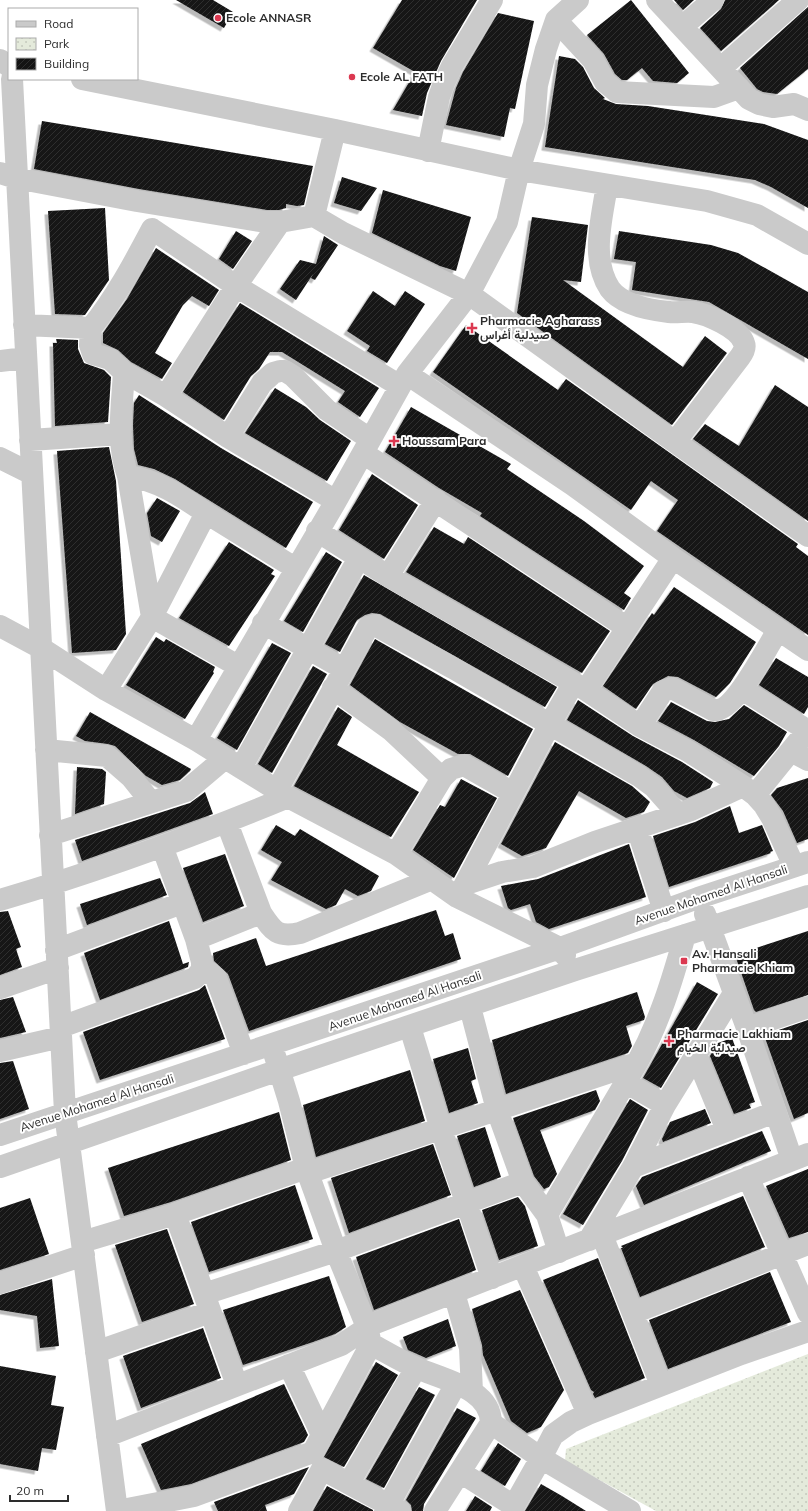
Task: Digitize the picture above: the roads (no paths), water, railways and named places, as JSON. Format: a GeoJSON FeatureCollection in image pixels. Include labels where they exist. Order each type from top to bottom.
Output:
{"type":"FeatureCollection","features":[{"type":"Feature","properties":{"kind":"street"},"geometry":{"type":"LineString","coordinates":[[428,151],[439,97],[444,83],[452,66],[492,0]]}},
{"type":"Feature","properties":{"kind":"street"},"geometry":{"type":"LineString","coordinates":[[196,740],[295,568],[336,501],[403,380],[469,294],[507,222],[519,170],[534,124],[537,86],[556,20],[578,0]]}},
{"type":"Feature","properties":{"kind":"street"},"geometry":{"type":"LineString","coordinates":[[657,0],[749,98],[759,104],[773,107],[803,102]]}},
{"type":"Feature","properties":{"kind":"street"},"geometry":{"type":"LineString","coordinates":[[683,26],[713,0]]}},
{"type":"Feature","properties":{"kind":"street"},"geometry":{"type":"LineString","coordinates":[[720,68],[798,0]]}},
{"type":"Feature","properties":{"kind":"street"},"geometry":{"type":"LineString","coordinates":[[556,20],[593,60],[605,82],[617,92],[714,97],[739,88]]}},
{"type":"Feature","properties":{"kind":"street"},"geometry":{"type":"LineString","coordinates":[[12,80],[8,176],[24,325],[65,1113],[117,1511],[197,1503],[319,1452]]}},
{"type":"Feature","properties":{"kind":"street"},"geometry":{"type":"LineString","coordinates":[[87,80],[335,130],[519,170],[707,201],[757,215],[808,244]]}},
{"type":"Feature","properties":{"kind":"street"},"geometry":{"type":"LineString","coordinates":[[314,216],[335,130]]}},
{"type":"Feature","properties":{"kind":"street"},"geometry":{"type":"LineString","coordinates":[[8,176],[138,201],[266,222],[280,222],[314,216],[343,233],[469,294],[808,536]]}},
{"type":"Feature","properties":{"kind":"street"},"geometry":{"type":"LineString","coordinates":[[607,185],[599,240],[601,270],[611,290],[627,302],[650,309],[668,312],[693,312],[712,318],[737,333],[744,343],[744,351],[740,357],[675,442]]}},
{"type":"Feature","properties":{"kind":"street"},"geometry":{"type":"LineString","coordinates":[[138,201],[152,229],[236,286],[403,380],[573,485],[673,558],[808,650]]}},
{"type":"Feature","properties":{"kind":"street"},"geometry":{"type":"LineString","coordinates":[[166,396],[236,286],[280,222]]}},
{"type":"Feature","properties":{"kind":"street"},"geometry":{"type":"LineString","coordinates":[[152,229],[130,271],[106,309],[91,328],[90,345],[94,354],[110,359],[124,372],[166,396],[228,437],[336,501]]}},
{"type":"Feature","properties":{"kind":"street"},"geometry":{"type":"LineString","coordinates":[[24,325],[91,328]]}},
{"type":"Feature","properties":{"kind":"street"},"geometry":{"type":"LineString","coordinates":[[0,361],[25,358]]}},
{"type":"Feature","properties":{"kind":"street"},"geometry":{"type":"LineString","coordinates":[[228,437],[262,383],[273,373],[286,371],[367,446],[436,500],[626,627]]}},
{"type":"Feature","properties":{"kind":"street"},"geometry":{"type":"LineString","coordinates":[[124,372],[120,434],[123,462],[128,476],[152,616]]}},
{"type":"Feature","properties":{"kind":"street"},"geometry":{"type":"LineString","coordinates":[[30,440],[120,434]]}},
{"type":"Feature","properties":{"kind":"street"},"geometry":{"type":"LineString","coordinates":[[0,458],[32,474]]}},
{"type":"Feature","properties":{"kind":"street"},"geometry":{"type":"LineString","coordinates":[[128,476],[141,478],[167,488],[295,568]]}},
{"type":"Feature","properties":{"kind":"street"},"geometry":{"type":"LineString","coordinates":[[388,576],[436,500]]}},
{"type":"Feature","properties":{"kind":"street"},"geometry":{"type":"LineString","coordinates":[[106,690],[152,616],[206,513]]}},
{"type":"Feature","properties":{"kind":"street"},"geometry":{"type":"LineString","coordinates":[[317,531],[388,576],[580,687],[640,726],[688,751],[749,791],[772,818],[801,864]]}},
{"type":"Feature","properties":{"kind":"street"},"geometry":{"type":"LineString","coordinates":[[50,834],[186,791],[233,763],[307,648],[359,558]]}},
{"type":"Feature","properties":{"kind":"street"},"geometry":{"type":"LineString","coordinates":[[462,890],[550,724],[626,627],[673,558]]}},
{"type":"Feature","properties":{"kind":"street"},"geometry":{"type":"LineString","coordinates":[[152,616],[238,666]]}},
{"type":"Feature","properties":{"kind":"street"},"geometry":{"type":"LineString","coordinates":[[263,623],[344,669]]}},
{"type":"Feature","properties":{"kind":"street"},"geometry":{"type":"LineString","coordinates":[[0,900],[53,884],[226,823],[283,794],[333,688],[368,627],[374,625],[639,776],[654,787],[678,814]]}},
{"type":"Feature","properties":{"kind":"street"},"geometry":{"type":"LineString","coordinates":[[0,626],[41,648],[106,690],[196,740],[283,794],[396,854],[432,879],[462,890],[560,948],[575,970]]}},
{"type":"Feature","properties":{"kind":"street"},"geometry":{"type":"LineString","coordinates":[[640,726],[663,691],[667,688],[672,688],[718,711],[732,700],[742,689],[778,630]]}},
{"type":"Feature","properties":{"kind":"street"},"geometry":{"type":"LineString","coordinates":[[333,688],[391,730],[442,778]]}},
{"type":"Feature","properties":{"kind":"street"},"geometry":{"type":"LineString","coordinates":[[462,890],[502,872],[533,867],[595,842],[749,791],[800,755],[802,727],[742,689]]}},
{"type":"Feature","properties":{"kind":"street"},"geometry":{"type":"LineString","coordinates":[[46,750],[95,753],[107,756],[127,773],[151,802]]}},
{"type":"Feature","properties":{"kind":"street"},"geometry":{"type":"LineString","coordinates":[[396,854],[442,778],[451,769],[464,765],[513,793]]}},
{"type":"Feature","properties":{"kind":"street"},"geometry":{"type":"LineString","coordinates":[[226,823],[261,913],[274,931],[278,933],[292,934],[432,879]]}},
{"type":"Feature","properties":{"kind":"street"},"geometry":{"type":"LineString","coordinates":[[637,828],[664,911]]}},
{"type":"Feature","properties":{"kind":"street"},"geometry":{"type":"LineString","coordinates":[[0,1051],[61,1032],[195,978],[202,970],[202,962],[196,939],[162,846]]}},
{"type":"Feature","properties":{"kind":"street","name":"Avenue Mohamed Al Hansali"},"geometry":{"type":"LineString","coordinates":[[0,1135],[272,1046],[560,948],[698,898],[801,864]]}},
{"type":"Feature","properties":{"kind":"street","name":"Avenue Mohamed Al Hansali"},"geometry":{"type":"LineString","coordinates":[[0,1167],[279,1070],[470,1007],[575,970],[808,896]]}},
{"type":"Feature","properties":{"kind":"street"},"geometry":{"type":"LineString","coordinates":[[107,1436],[369,1335],[454,1293],[800,1157],[775,1112],[734,993],[716,948],[711,927],[698,898]]}},
{"type":"Feature","properties":{"kind":"street"},"geometry":{"type":"LineString","coordinates":[[0,988],[57,959],[182,903]]}},
{"type":"Feature","properties":{"kind":"street"},"geometry":{"type":"LineString","coordinates":[[196,939],[261,913]]}},
{"type":"Feature","properties":{"kind":"street"},"geometry":{"type":"LineString","coordinates":[[547,1215],[653,1034],[668,994],[685,935]]}},
{"type":"Feature","properties":{"kind":"street"},"geometry":{"type":"LineString","coordinates":[[202,970],[209,972],[216,978],[244,1054]]}},
{"type":"Feature","properties":{"kind":"street"},"geometry":{"type":"LineString","coordinates":[[595,1237],[666,1105],[734,993]]}},
{"type":"Feature","properties":{"kind":"street"},"geometry":{"type":"LineString","coordinates":[[470,1007],[497,1110],[523,1182],[547,1215],[559,1252]]}},
{"type":"Feature","properties":{"kind":"street"},"geometry":{"type":"LineString","coordinates":[[746,1028],[808,1007]]}},
{"type":"Feature","properties":{"kind":"street"},"geometry":{"type":"LineString","coordinates":[[410,1027],[441,1129],[492,1278]]}},
{"type":"Feature","properties":{"kind":"street"},"geometry":{"type":"LineString","coordinates":[[272,1046],[289,1101],[307,1170],[336,1251],[369,1335],[416,1368],[464,1388],[484,1402],[490,1410],[491,1423],[435,1511]]}},
{"type":"Feature","properties":{"kind":"street"},"geometry":{"type":"LineString","coordinates":[[696,1055],[727,1130]]}},
{"type":"Feature","properties":{"kind":"street"},"geometry":{"type":"LineString","coordinates":[[0,1283],[175,1214],[307,1170],[441,1129],[637,1063]]}},
{"type":"Feature","properties":{"kind":"street"},"geometry":{"type":"LineString","coordinates":[[625,1082],[666,1105]]}},
{"type":"Feature","properties":{"kind":"street"},"geometry":{"type":"LineString","coordinates":[[633,1167],[775,1112]]}},
{"type":"Feature","properties":{"kind":"street"},"geometry":{"type":"LineString","coordinates":[[748,1177],[808,1314]]}},
{"type":"Feature","properties":{"kind":"street"},"geometry":{"type":"LineString","coordinates":[[96,1352],[207,1303],[336,1251],[523,1182]]}},
{"type":"Feature","properties":{"kind":"street"},"geometry":{"type":"LineString","coordinates":[[175,1214],[237,1385]]}},
{"type":"Feature","properties":{"kind":"street"},"geometry":{"type":"LineString","coordinates":[[595,1237],[633,1313],[661,1385]]}},
{"type":"Feature","properties":{"kind":"street"},"geometry":{"type":"LineString","coordinates":[[633,1313],[783,1256],[808,1244]]}},
{"type":"Feature","properties":{"kind":"street"},"geometry":{"type":"LineString","coordinates":[[523,1266],[588,1414]]}},
{"type":"Feature","properties":{"kind":"street"},"geometry":{"type":"LineString","coordinates":[[289,1365],[319,1452],[349,1483],[391,1509],[464,1388],[470,1348],[454,1293]]}},
{"type":"Feature","properties":{"kind":"street"},"geometry":{"type":"LineString","coordinates":[[460,1472],[512,1508],[553,1435],[571,1422],[661,1385],[808,1331]]}},
{"type":"Feature","properties":{"kind":"street"},"geometry":{"type":"LineString","coordinates":[[299,1511],[319,1452],[369,1335]]}},
{"type":"Feature","properties":{"kind":"street"},"geometry":{"type":"LineString","coordinates":[[349,1483],[416,1368]]}},
{"type":"Feature","properties":{"kind":"street"},"geometry":{"type":"LineString","coordinates":[[491,1423],[541,1458],[630,1511]]}},
{"type":"Feature","properties":{"kind":"place","name":"Ecole ANNASR"},"geometry":{"type":"Point","coordinates":[218,18]}},
{"type":"Feature","properties":{"kind":"place","name":"Ecole AL FATH"},"geometry":{"type":"Point","coordinates":[352,77]}},
{"type":"Feature","properties":{"kind":"place","name":"Pharmacie Agharass صيدلية أغراس"},"geometry":{"type":"Point","coordinates":[472,328]}},
{"type":"Feature","properties":{"kind":"place","name":"Houssam Para"},"geometry":{"type":"Point","coordinates":[394,441]}},
{"type":"Feature","properties":{"kind":"place","name":"Av. Hansali Pharmacie Khiam"},"geometry":{"type":"Point","coordinates":[684,961]}},
{"type":"Feature","properties":{"kind":"place","name":"Pharmacie Lakhiam صيدلية الخيام"},"geometry":{"type":"Point","coordinates":[669,1041]}}]}
